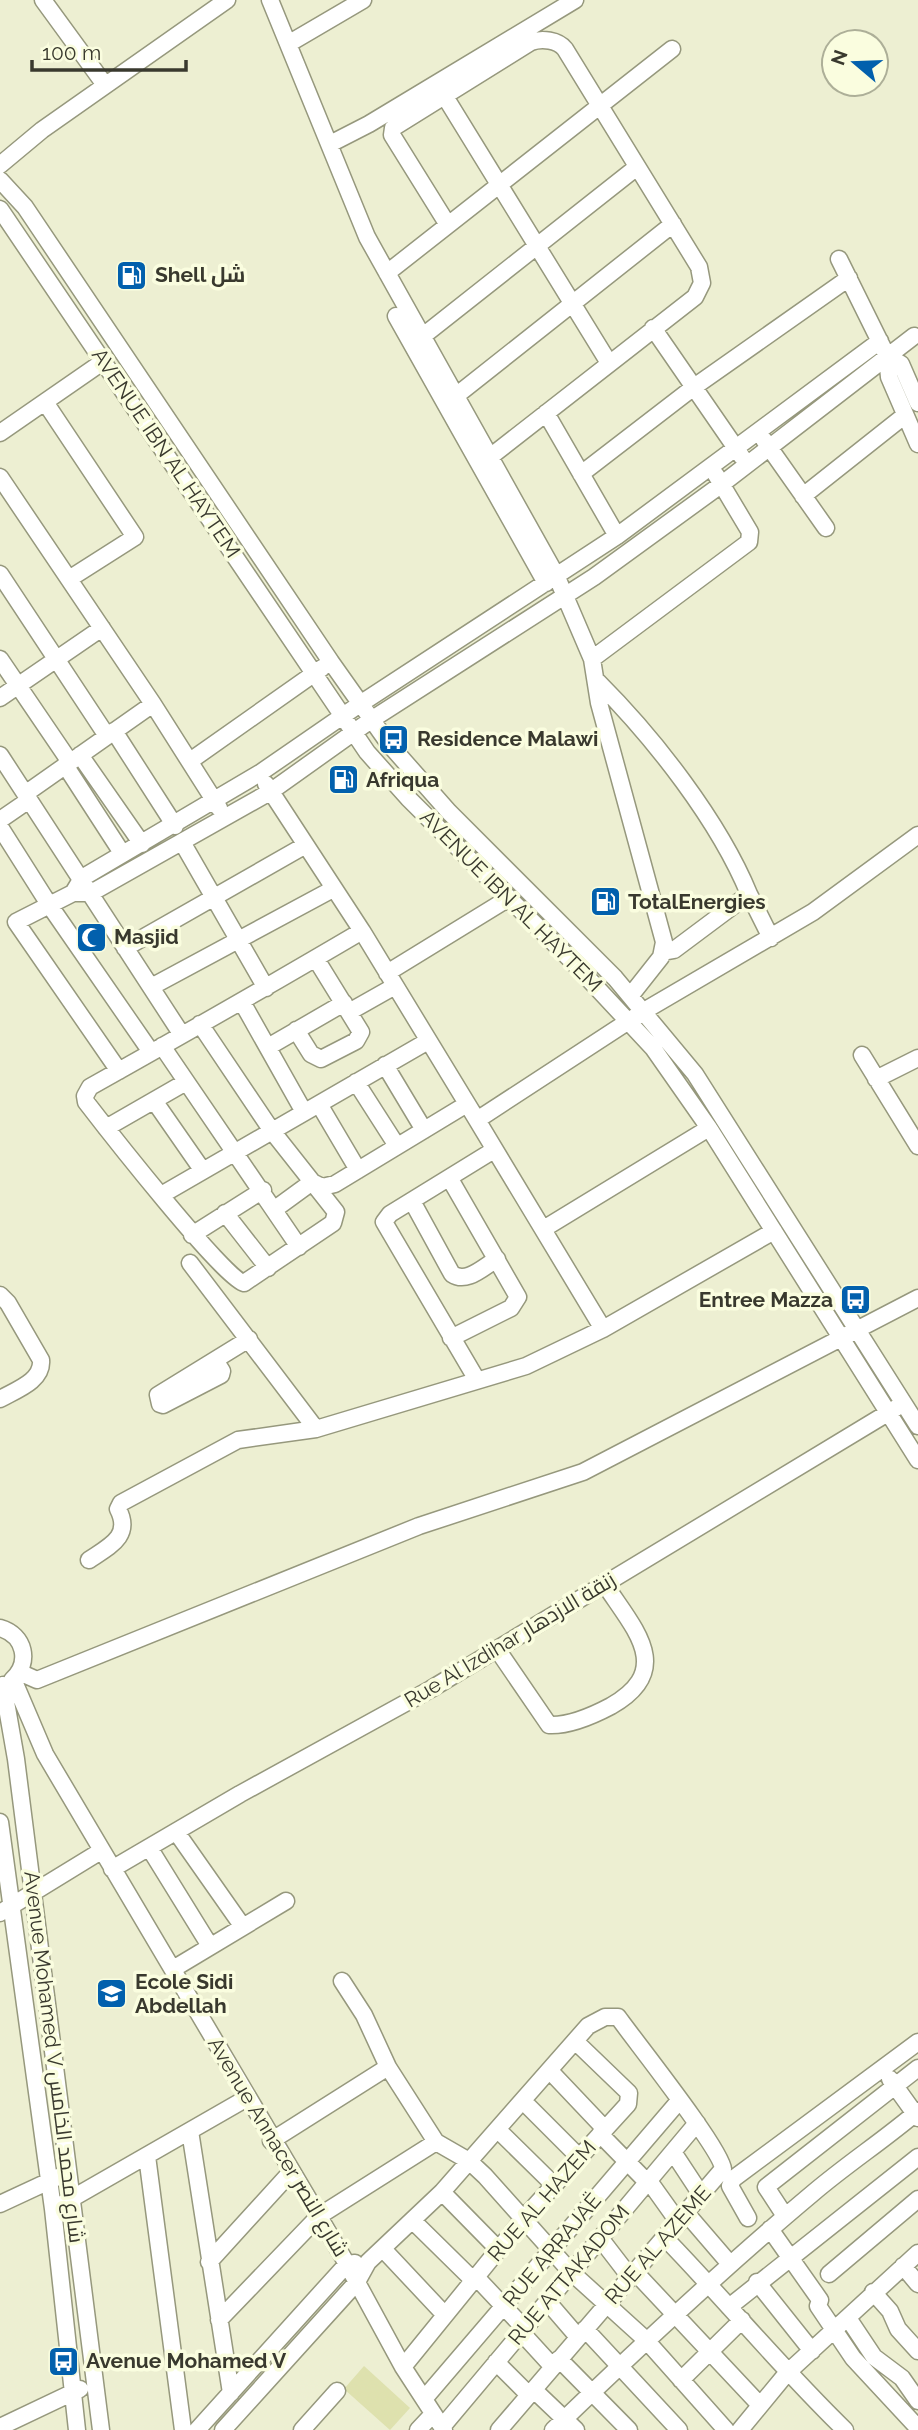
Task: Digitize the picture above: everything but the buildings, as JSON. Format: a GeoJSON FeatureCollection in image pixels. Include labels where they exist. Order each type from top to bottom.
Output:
{"type":"FeatureCollection","features":[{"type":"Feature","properties":{"kind":"street"},"geometry":{"type":"LineString","coordinates":[[43,0],[105,85]]}},
{"type":"Feature","properties":{"kind":"street"},"geometry":{"type":"LineString","coordinates":[[25,207],[6,160],[105,85],[227,0]]}},
{"type":"Feature","properties":{"kind":"street"},"geometry":{"type":"LineString","coordinates":[[270,0],[367,237],[490,457],[551,579]]}},
{"type":"Feature","properties":{"kind":"street"},"geometry":{"type":"LineString","coordinates":[[288,44],[363,0]]}},
{"type":"Feature","properties":{"kind":"street"},"geometry":{"type":"LineString","coordinates":[[330,144],[369,124],[575,0]]}},
{"type":"Feature","properties":{"kind":"street"},"geometry":{"type":"LineString","coordinates":[[448,225],[391,133],[395,126],[444,95],[541,40],[562,46],[699,267],[702,283],[695,297],[490,457]]}},
{"type":"Feature","properties":{"kind":"street"},"geometry":{"type":"LineString","coordinates":[[387,274],[672,48]]}},
{"type":"Feature","properties":{"kind":"street"},"geometry":{"type":"LineString","coordinates":[[444,95],[609,363]]}},
{"type":"Feature","properties":{"kind":"street"},"geometry":{"type":"LineString","coordinates":[[423,336],[637,167]]}},
{"type":"Feature","properties":{"kind":"street","name":"AVENUE IBN AL HAYTEM"},"geometry":{"type":"LineString","coordinates":[[0,180],[25,207],[371,720],[428,790],[631,995],[710,1096],[918,1426]]}},
{"type":"Feature","properties":{"kind":"street","name":"AVENUE IBN AL HAYTEM"},"geometry":{"type":"LineString","coordinates":[[0,209],[353,732],[394,783],[629,1020],[709,1129],[918,1460]]}},
{"type":"Feature","properties":{"kind":"street"},"geometry":{"type":"LineString","coordinates":[[457,396],[673,224]]}},
{"type":"Feature","properties":{"kind":"street"},"geometry":{"type":"LineString","coordinates":[[839,259],[883,348],[887,372],[897,400],[918,444]]}},
{"type":"Feature","properties":{"kind":"street"},"geometry":{"type":"LineString","coordinates":[[581,474],[694,387],[849,278]]}},
{"type":"Feature","properties":{"kind":"street"},"geometry":{"type":"LineString","coordinates":[[396,316],[551,579],[565,595],[592,659],[598,682],[599,703],[663,936],[663,952],[631,995]]}},
{"type":"Feature","properties":{"kind":"street"},"geometry":{"type":"LineString","coordinates":[[653,328],[747,465]]}},
{"type":"Feature","properties":{"kind":"street"},"geometry":{"type":"LineString","coordinates":[[74,893],[82,878],[122,853],[175,826],[260,773],[360,704],[617,536],[758,432],[883,348],[914,336]]}},
{"type":"Feature","properties":{"kind":"street"},"geometry":{"type":"LineString","coordinates":[[883,348],[899,362],[916,398],[897,400]]}},
{"type":"Feature","properties":{"kind":"street"},"geometry":{"type":"LineString","coordinates":[[16,922],[74,893],[91,893],[270,792],[371,720],[594,577],[769,448],[883,348]]}},
{"type":"Feature","properties":{"kind":"street"},"geometry":{"type":"LineString","coordinates":[[0,432],[104,361]]}},
{"type":"Feature","properties":{"kind":"street"},"geometry":{"type":"LineString","coordinates":[[45,402],[135,537],[69,579]]}},
{"type":"Feature","properties":{"kind":"street"},"geometry":{"type":"LineString","coordinates":[[546,413],[617,536]]}},
{"type":"Feature","properties":{"kind":"street"},"geometry":{"type":"LineString","coordinates":[[803,496],[904,416]]}},
{"type":"Feature","properties":{"kind":"street"},"geometry":{"type":"LineString","coordinates":[[758,432],[826,528]]}},
{"type":"Feature","properties":{"kind":"street"},"geometry":{"type":"LineString","coordinates":[[592,659],[749,542],[750,531],[710,467]]}},
{"type":"Feature","properties":{"kind":"street"},"geometry":{"type":"LineString","coordinates":[[0,477],[153,704],[225,817]]}},
{"type":"Feature","properties":{"kind":"street"},"geometry":{"type":"LineString","coordinates":[[0,574],[175,826]]}},
{"type":"Feature","properties":{"kind":"street"},"geometry":{"type":"LineString","coordinates":[[0,698],[102,628]]}},
{"type":"Feature","properties":{"kind":"street"},"geometry":{"type":"LineString","coordinates":[[0,659],[72,761],[142,844]]}},
{"type":"Feature","properties":{"kind":"street"},"geometry":{"type":"LineString","coordinates":[[190,761],[331,662]]}},
{"type":"Feature","properties":{"kind":"street"},"geometry":{"type":"LineString","coordinates":[[598,682],[640,725],[711,825],[771,938]]}},
{"type":"Feature","properties":{"kind":"street"},"geometry":{"type":"LineString","coordinates":[[153,704],[72,761],[27,797],[1,830],[50,906],[156,1049],[186,1082],[262,1189],[299,1247]]}},
{"type":"Feature","properties":{"kind":"street"},"geometry":{"type":"LineString","coordinates":[[0,755],[182,1035]]}},
{"type":"Feature","properties":{"kind":"street"},"geometry":{"type":"LineString","coordinates":[[72,761],[122,853]]}},
{"type":"Feature","properties":{"kind":"street"},"geometry":{"type":"LineString","coordinates":[[260,773],[304,846],[362,931],[603,1329]]}},
{"type":"Feature","properties":{"kind":"street"},"geometry":{"type":"LineString","coordinates":[[477,1120],[629,1020],[813,912],[918,835]]}},
{"type":"Feature","properties":{"kind":"street"},"geometry":{"type":"LineString","coordinates":[[181,842],[266,988]]}},
{"type":"Feature","properties":{"kind":"street"},"geometry":{"type":"LineString","coordinates":[[125,948],[304,846]]}},
{"type":"Feature","properties":{"kind":"street"},"geometry":{"type":"LineString","coordinates":[[152,987],[333,889]]}},
{"type":"Feature","properties":{"kind":"street"},"geometry":{"type":"LineString","coordinates":[[663,952],[674,950],[749,894]]}},
{"type":"Feature","properties":{"kind":"street"},"geometry":{"type":"LineString","coordinates":[[268,1046],[347,1007],[391,980],[509,898]]}},
{"type":"Feature","properties":{"kind":"street"},"geometry":{"type":"LineString","coordinates":[[0,916],[16,922],[119,1071]]}},
{"type":"Feature","properties":{"kind":"street"},"geometry":{"type":"LineString","coordinates":[[200,1024],[272,1131],[336,1212],[333,1223],[244,1283],[238,1282],[192,1235],[163,1194],[106,1128],[85,1096],[90,1087],[362,931]]}},
{"type":"Feature","properties":{"kind":"street"},"geometry":{"type":"LineString","coordinates":[[296,1030],[311,1054],[321,1059],[359,1038],[361,1032],[316,958]]}},
{"type":"Feature","properties":{"kind":"street"},"geometry":{"type":"LineString","coordinates":[[242,1002],[304,1112]]}},
{"type":"Feature","properties":{"kind":"street"},"geometry":{"type":"LineString","coordinates":[[163,1194],[428,1041]]}},
{"type":"Feature","properties":{"kind":"street"},"geometry":{"type":"LineString","coordinates":[[862,1055],[918,1146]]}},
{"type":"Feature","properties":{"kind":"street"},"geometry":{"type":"LineString","coordinates":[[876,1079],[918,1059]]}},
{"type":"Feature","properties":{"kind":"street"},"geometry":{"type":"LineString","coordinates":[[385,1065],[424,1130]]}},
{"type":"Feature","properties":{"kind":"street"},"geometry":{"type":"LineString","coordinates":[[106,1128],[186,1082]]}},
{"type":"Feature","properties":{"kind":"street"},"geometry":{"type":"LineString","coordinates":[[356,1082],[397,1146]]}},
{"type":"Feature","properties":{"kind":"street"},"geometry":{"type":"LineString","coordinates":[[155,1102],[202,1171]]}},
{"type":"Feature","properties":{"kind":"street"},"geometry":{"type":"LineString","coordinates":[[319,1104],[358,1170]]}},
{"type":"Feature","properties":{"kind":"street"},"geometry":{"type":"LineString","coordinates":[[312,1182],[327,1187],[467,1104]]}},
{"type":"Feature","properties":{"kind":"street"},"geometry":{"type":"LineString","coordinates":[[544,1228],[709,1129]]}},
{"type":"Feature","properties":{"kind":"street"},"geometry":{"type":"LineString","coordinates":[[477,1380],[385,1228],[386,1217],[494,1150]]}},
{"type":"Feature","properties":{"kind":"street"},"geometry":{"type":"LineString","coordinates":[[450,1179],[517,1291],[516,1303],[511,1308],[451,1338]]}},
{"type":"Feature","properties":{"kind":"street"},"geometry":{"type":"LineString","coordinates":[[275,1209],[312,1182]]}},
{"type":"Feature","properties":{"kind":"street"},"geometry":{"type":"LineString","coordinates":[[192,1235],[262,1189]]}},
{"type":"Feature","properties":{"kind":"street"},"geometry":{"type":"LineString","coordinates":[[412,1201],[452,1274],[461,1278],[467,1277],[497,1259]]}},
{"type":"Feature","properties":{"kind":"street"},"geometry":{"type":"LineString","coordinates":[[225,1213],[268,1268]]}},
{"type":"Feature","properties":{"kind":"street"},"geometry":{"type":"LineString","coordinates":[[89,1560],[122,1535],[124,1528],[118,1510],[130,1497],[238,1440],[316,1429],[526,1366],[603,1329],[774,1231]]}},
{"type":"Feature","properties":{"kind":"street"},"geometry":{"type":"LineString","coordinates":[[190,1263],[316,1429]]}},
{"type":"Feature","properties":{"kind":"street"},"geometry":{"type":"LineString","coordinates":[[0,1295],[8,1303],[41,1360],[41,1367],[34,1379],[0,1399]]}},
{"type":"Feature","properties":{"kind":"street"},"geometry":{"type":"LineString","coordinates":[[9,1680],[37,1680],[419,1526],[583,1472],[840,1336],[918,1298]]}},
{"type":"Feature","properties":{"kind":"street"},"geometry":{"type":"LineString","coordinates":[[215,1360],[249,1339]]}},
{"type":"Feature","properties":{"kind":"street","name":"Rue Al Izdihar زنقة الازدهار"},"geometry":{"type":"LineString","coordinates":[[112,1869],[497,1649],[905,1404]]}},
{"type":"Feature","properties":{"kind":"street"},"geometry":{"type":"LineString","coordinates":[[497,1649],[549,1725],[600,1713],[633,1694],[644,1672],[646,1658],[639,1636],[604,1583]]}},
{"type":"Feature","properties":{"kind":"street"},"geometry":{"type":"LineString","coordinates":[[0,1628],[17,1638],[23,1648],[24,1660],[9,1680]]}},
{"type":"Feature","properties":{"kind":"street","name":"Avenue Annacer شارع النصر"},"geometry":{"type":"LineString","coordinates":[[9,1680],[45,1754],[101,1851],[173,1969],[271,2141],[347,2264],[402,2367],[439,2424]]}},
{"type":"Feature","properties":{"kind":"street","name":"Avenue Mohamed V شارع محمد الخامس"},"geometry":{"type":"LineString","coordinates":[[9,1680],[16,1759],[101,2430]]}},
{"type":"Feature","properties":{"kind":"street"},"geometry":{"type":"LineString","coordinates":[[16,1759],[45,1754]]}},
{"type":"Feature","properties":{"kind":"street","name":"Avenue Mohamed V شارع محمد الخامس"},"geometry":{"type":"LineString","coordinates":[[0,1822],[6,1910],[53,2209],[77,2430]]}},
{"type":"Feature","properties":{"kind":"street"},"geometry":{"type":"LineString","coordinates":[[177,1833],[243,1927]]}},
{"type":"Feature","properties":{"kind":"street"},"geometry":{"type":"LineString","coordinates":[[149,1849],[210,1946]]}},
{"type":"Feature","properties":{"kind":"street"},"geometry":{"type":"LineString","coordinates":[[6,1910],[101,1851]]}},
{"type":"Feature","properties":{"kind":"street"},"geometry":{"type":"LineString","coordinates":[[173,1969],[286,1900]]}},
{"type":"Feature","properties":{"kind":"street"},"geometry":{"type":"LineString","coordinates":[[342,1981],[364,2015],[388,2067],[436,2142],[469,2161],[524,2218],[570,2272],[645,2339],[726,2430]]}},
{"type":"Feature","properties":{"kind":"street","name":"RUE AL AZEME"},"geometry":{"type":"LineString","coordinates":[[504,2424],[605,2304],[683,2219],[724,2165],[697,2123],[618,2017],[597,2020],[575,2041]]}},
{"type":"Feature","properties":{"kind":"street"},"geometry":{"type":"LineString","coordinates":[[223,2430],[357,2282],[368,2262],[443,2192],[575,2041]]}},
{"type":"Feature","properties":{"kind":"street","name":"RUE AL HAZEM"},"geometry":{"type":"LineString","coordinates":[[402,2367],[524,2218],[628,2104],[630,2096],[575,2041]]}},
{"type":"Feature","properties":{"kind":"street"},"geometry":{"type":"LineString","coordinates":[[748,2218],[730,2186],[733,2179],[918,2042]]}},
{"type":"Feature","properties":{"kind":"street"},"geometry":{"type":"LineString","coordinates":[[271,2141],[388,2067]]}},
{"type":"Feature","properties":{"kind":"street"},"geometry":{"type":"LineString","coordinates":[[785,2216],[766,2187],[918,2068]]}},
{"type":"Feature","properties":{"kind":"street"},"geometry":{"type":"LineString","coordinates":[[496,2362],[565,2426],[593,2390],[708,2282],[785,2216],[917,2115],[882,2069]]}},
{"type":"Feature","properties":{"kind":"street"},"geometry":{"type":"LineString","coordinates":[[550,2071],[603,2131],[626,2162],[730,2264]]}},
{"type":"Feature","properties":{"kind":"street"},"geometry":{"type":"LineString","coordinates":[[53,2209],[247,2098]]}},
{"type":"Feature","properties":{"kind":"street","name":"RUE ARRAJAË"},"geometry":{"type":"LineString","coordinates":[[424,2399],[679,2101]]}},
{"type":"Feature","properties":{"kind":"street"},"geometry":{"type":"LineString","coordinates":[[524,2102],[579,2157]]}},
{"type":"Feature","properties":{"kind":"street","name":"RUE ATTAKADOM"},"geometry":{"type":"LineString","coordinates":[[418,2430],[439,2424],[496,2362],[697,2123]]}},
{"type":"Feature","properties":{"kind":"street"},"geometry":{"type":"LineString","coordinates":[[498,2130],[554,2185]]}},
{"type":"Feature","properties":{"kind":"street"},"geometry":{"type":"LineString","coordinates":[[190,2131],[230,2393]]}},
{"type":"Feature","properties":{"kind":"street"},"geometry":{"type":"LineString","coordinates":[[219,2320],[319,2217],[436,2142]]}},
{"type":"Feature","properties":{"kind":"street"},"geometry":{"type":"LineString","coordinates":[[673,2152],[702,2196]]}},
{"type":"Feature","properties":{"kind":"street"},"geometry":{"type":"LineString","coordinates":[[147,2156],[183,2430]]}},
{"type":"Feature","properties":{"kind":"street"},"geometry":{"type":"LineString","coordinates":[[729,2307],[757,2282],[918,2157]]}},
{"type":"Feature","properties":{"kind":"street"},"geometry":{"type":"LineString","coordinates":[[0,2204],[69,2172]]}},
{"type":"Feature","properties":{"kind":"street"},"geometry":{"type":"LineString","coordinates":[[209,2262],[291,2172]]}},
{"type":"Feature","properties":{"kind":"street"},"geometry":{"type":"LineString","coordinates":[[443,2192],[498,2249]]}},
{"type":"Feature","properties":{"kind":"street"},"geometry":{"type":"LineString","coordinates":[[830,2274],[918,2199]]}},
{"type":"Feature","properties":{"kind":"street"},"geometry":{"type":"LineString","coordinates":[[413,2221],[504,2306],[523,2330],[556,2363],[593,2390],[629,2430]]}},
{"type":"Feature","properties":{"kind":"street"},"geometry":{"type":"LineString","coordinates":[[770,2230],[820,2300],[818,2306],[853,2358],[918,2427]]}},
{"type":"Feature","properties":{"kind":"street"},"geometry":{"type":"LineString","coordinates":[[600,2238],[632,2275],[675,2312],[759,2403]]}},
{"type":"Feature","properties":{"kind":"street"},"geometry":{"type":"LineString","coordinates":[[666,2239],[708,2282],[787,2373],[845,2430]]}},
{"type":"Feature","properties":{"kind":"street"},"geometry":{"type":"LineString","coordinates":[[383,2249],[444,2315]]}},
{"type":"Feature","properties":{"kind":"street"},"geometry":{"type":"LineString","coordinates":[[741,2430],[759,2403],[787,2373],[918,2253]]}},
{"type":"Feature","properties":{"kind":"street"},"geometry":{"type":"LineString","coordinates":[[197,2430],[347,2264],[368,2262]]}},
{"type":"Feature","properties":{"kind":"street"},"geometry":{"type":"LineString","coordinates":[[903,2266],[918,2284]]}},
{"type":"Feature","properties":{"kind":"street"},"geometry":{"type":"LineString","coordinates":[[757,2282],[812,2351]]}},
{"type":"Feature","properties":{"kind":"street"},"geometry":{"type":"LineString","coordinates":[[873,2292],[890,2311],[898,2329],[918,2351]]}},
{"type":"Feature","properties":{"kind":"street"},"geometry":{"type":"LineString","coordinates":[[547,2301],[618,2366],[679,2430]]}},
{"type":"Feature","properties":{"kind":"street"},"geometry":{"type":"LineString","coordinates":[[848,2318],[874,2357],[902,2378],[918,2401]]}},
{"type":"Feature","properties":{"kind":"street"},"geometry":{"type":"LineString","coordinates":[[681,2380],[742,2320]]}},
{"type":"Feature","properties":{"kind":"street"},"geometry":{"type":"LineString","coordinates":[[0,2427],[72,2391],[95,2384]]}},
{"type":"Feature","properties":{"kind":"street"},"geometry":{"type":"LineString","coordinates":[[302,2430],[337,2391]]}},
{"type":"Feature","properties":{"kind":"street"},"geometry":{"type":"LineString","coordinates":[[504,2424],[522,2430]]}},
{"type":"Feature","properties":{"kind":"green space"},"geometry":{"type":"Polygon","coordinates":[[[364,2366],[410,2408],[390,2430],[344,2389],[364,2366]]]}},
{"type":"Feature","properties":{"kind":"place","name":"Shell شل"},"geometry":{"type":"Point","coordinates":[132,275]}},
{"type":"Feature","properties":{"kind":"place","name":"Residence Malawi"},"geometry":{"type":"Point","coordinates":[394,739]}},
{"type":"Feature","properties":{"kind":"place","name":"Afriqua"},"geometry":{"type":"Point","coordinates":[343,780]}},
{"type":"Feature","properties":{"kind":"place","name":"TotalEnergies"},"geometry":{"type":"Point","coordinates":[605,902]}},
{"type":"Feature","properties":{"kind":"place","name":"Masjid"},"geometry":{"type":"Point","coordinates":[91,937]}},
{"type":"Feature","properties":{"kind":"place","name":"Entree Mazza"},"geometry":{"type":"Point","coordinates":[856,1300]}},
{"type":"Feature","properties":{"kind":"place","name":"Ecole Sidi Abdellah"},"geometry":{"type":"Point","coordinates":[112,1994]}},
{"type":"Feature","properties":{"kind":"place","name":"Avenue Mohamed V"},"geometry":{"type":"Point","coordinates":[63,2361]}}]}
